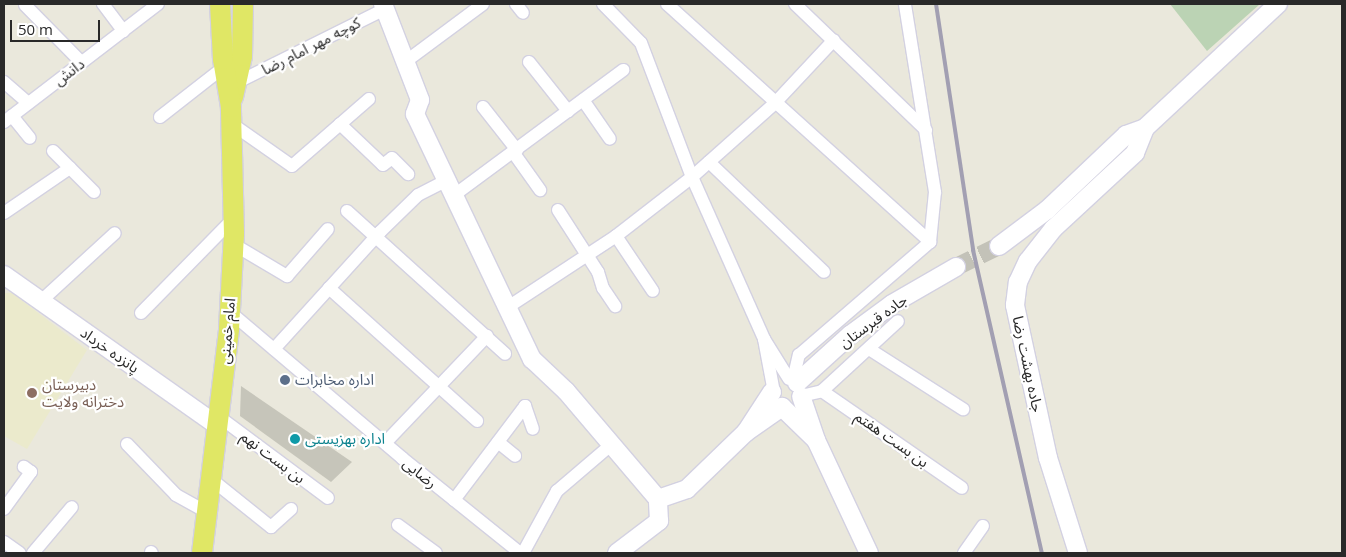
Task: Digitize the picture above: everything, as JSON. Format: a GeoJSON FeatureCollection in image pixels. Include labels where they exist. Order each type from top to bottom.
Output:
{"type":"FeatureCollection","features":[{"type":"Feature","properties":{"kind":"main road"},"geometry":{"type":"LineString","coordinates":[[220,4],[224,67],[232,115]]}},
{"type":"Feature","properties":{"kind":"main road"},"geometry":{"type":"LineString","coordinates":[[232,115],[242,56],[243,4]]}},
{"type":"Feature","properties":{"kind":"main road","name":"امام خمینی"},"geometry":{"type":"LineString","coordinates":[[202,553],[230,312],[233,244],[232,115]]}},
{"type":"Feature","properties":{"kind":"street"},"geometry":{"type":"LineString","coordinates":[[103,4],[122,31]]}},
{"type":"Feature","properties":{"kind":"street","name":"دانش"},"geometry":{"type":"LineString","coordinates":[[8,119],[158,4]]}},
{"type":"Feature","properties":{"kind":"street"},"geometry":{"type":"LineString","coordinates":[[603,4],[641,43],[692,178],[764,339],[816,440],[868,553]]}},
{"type":"Feature","properties":{"kind":"street"},"geometry":{"type":"LineString","coordinates":[[667,4],[930,242]]}},
{"type":"Feature","properties":{"kind":"street"},"geometry":{"type":"LineString","coordinates":[[795,4],[926,130]]}},
{"type":"Feature","properties":{"kind":"street"},"geometry":{"type":"LineString","coordinates":[[816,440],[775,401],[788,386],[800,355],[930,242],[935,192],[905,4]]}},
{"type":"Feature","properties":{"kind":"street"},"geometry":{"type":"LineString","coordinates":[[999,246],[1047,210],[1126,135],[1145,128],[1278,4]]}},
{"type":"Feature","properties":{"kind":"street"},"geometry":{"type":"LineString","coordinates":[[25,5],[82,62]]}},
{"type":"Feature","properties":{"kind":"street"},"geometry":{"type":"LineString","coordinates":[[384,6],[420,100],[415,114],[532,359],[566,391],[658,499],[660,521],[617,553]]}},
{"type":"Feature","properties":{"kind":"street","name":"کوچه مهر امام رضا"},"geometry":{"type":"LineString","coordinates":[[236,83],[384,6]]}},
{"type":"Feature","properties":{"kind":"street"},"geometry":{"type":"LineString","coordinates":[[405,62],[477,6]]}},
{"type":"Feature","properties":{"kind":"street"},"geometry":{"type":"LineString","coordinates":[[508,307],[616,236],[692,178],[775,103],[834,40]]}},
{"type":"Feature","properties":{"kind":"street"},"geometry":{"type":"LineString","coordinates":[[529,62],[568,111]]}},
{"type":"Feature","properties":{"kind":"street"},"geometry":{"type":"LineString","coordinates":[[160,117],[224,67]]}},
{"type":"Feature","properties":{"kind":"street"},"geometry":{"type":"LineString","coordinates":[[274,350],[376,236],[418,196],[450,188],[515,151],[623,70]]}},
{"type":"Feature","properties":{"kind":"street"},"geometry":{"type":"LineString","coordinates":[[4,82],[28,104]]}},
{"type":"Feature","properties":{"kind":"street"},"geometry":{"type":"LineString","coordinates":[[232,115],[292,166],[369,99]]}},
{"type":"Feature","properties":{"kind":"street"},"geometry":{"type":"LineString","coordinates":[[583,100],[610,139]]}},
{"type":"Feature","properties":{"kind":"street"},"geometry":{"type":"LineString","coordinates":[[483,107],[540,190]]}},
{"type":"Feature","properties":{"kind":"street"},"geometry":{"type":"LineString","coordinates":[[8,119],[30,138]]}},
{"type":"Feature","properties":{"kind":"street"},"geometry":{"type":"LineString","coordinates":[[340,124],[383,165],[392,158],[408,174]]}},
{"type":"Feature","properties":{"kind":"street","name":"جاده بهشت رضا"},"geometry":{"type":"LineString","coordinates":[[1078,553],[1048,458],[1015,305],[1018,282],[1028,261],[1053,229],[1135,152],[1145,128]]}},
{"type":"Feature","properties":{"kind":"street"},"geometry":{"type":"LineString","coordinates":[[54,151],[94,192]]}},
{"type":"Feature","properties":{"kind":"street"},"geometry":{"type":"LineString","coordinates":[[709,162],[824,272]]}},
{"type":"Feature","properties":{"kind":"street"},"geometry":{"type":"LineString","coordinates":[[4,213],[70,168]]}},
{"type":"Feature","properties":{"kind":"street"},"geometry":{"type":"LineString","coordinates":[[558,210],[588,255],[598,272],[603,288],[615,306]]}},
{"type":"Feature","properties":{"kind":"street"},"geometry":{"type":"LineString","coordinates":[[348,211],[505,354]]}},
{"type":"Feature","properties":{"kind":"street"},"geometry":{"type":"LineString","coordinates":[[141,312],[233,218]]}},
{"type":"Feature","properties":{"kind":"street"},"geometry":{"type":"LineString","coordinates":[[233,244],[287,276],[328,229]]}},
{"type":"Feature","properties":{"kind":"street"},"geometry":{"type":"LineString","coordinates":[[41,301],[115,233]]}},
{"type":"Feature","properties":{"kind":"street"},"geometry":{"type":"LineString","coordinates":[[616,236],[653,290]]}},
{"type":"Feature","properties":{"kind":"street","name":"جاده قبرستان"},"geometry":{"type":"LineString","coordinates":[[746,432],[788,386],[850,335],[892,304],[956,267]]}},
{"type":"Feature","properties":{"kind":"street","name":"پانزده خرداد"},"geometry":{"type":"LineString","coordinates":[[4,275],[218,421]]}},
{"type":"Feature","properties":{"kind":"street"},"geometry":{"type":"LineString","coordinates":[[329,288],[478,422]]}},
{"type":"Feature","properties":{"kind":"street","name":"رضایی"},"geometry":{"type":"LineString","coordinates":[[230,312],[454,500],[522,553]]}},
{"type":"Feature","properties":{"kind":"street"},"geometry":{"type":"LineString","coordinates":[[788,386],[822,391],[898,321]]}},
{"type":"Feature","properties":{"kind":"street"},"geometry":{"type":"LineString","coordinates":[[385,443],[486,336]]}},
{"type":"Feature","properties":{"kind":"street"},"geometry":{"type":"LineString","coordinates":[[764,339],[788,386]]}},
{"type":"Feature","properties":{"kind":"street"},"geometry":{"type":"LineString","coordinates":[[868,349],[963,409]]}},
{"type":"Feature","properties":{"kind":"street","name":"بن بست هفتم"},"geometry":{"type":"LineString","coordinates":[[822,391],[962,488]]}},
{"type":"Feature","properties":{"kind":"street"},"geometry":{"type":"LineString","coordinates":[[454,500],[525,406],[533,429]]}},
{"type":"Feature","properties":{"kind":"street"},"geometry":{"type":"LineString","coordinates":[[658,499],[687,489],[746,432],[782,407]]}},
{"type":"Feature","properties":{"kind":"street","name":"بن بست نهم"},"geometry":{"type":"LineString","coordinates":[[218,421],[328,498]]}},
{"type":"Feature","properties":{"kind":"street"},"geometry":{"type":"LineString","coordinates":[[498,442],[515,456]]}},
{"type":"Feature","properties":{"kind":"street"},"geometry":{"type":"LineString","coordinates":[[126,444],[176,496],[207,512]]}},
{"type":"Feature","properties":{"kind":"street"},"geometry":{"type":"LineString","coordinates":[[522,553],[557,491],[612,444]]}},
{"type":"Feature","properties":{"kind":"street"},"geometry":{"type":"LineString","coordinates":[[4,508],[31,472],[24,467]]}},
{"type":"Feature","properties":{"kind":"street"},"geometry":{"type":"LineString","coordinates":[[211,478],[271,527],[290,510]]}},
{"type":"Feature","properties":{"kind":"street"},"geometry":{"type":"LineString","coordinates":[[33,553],[72,507]]}},
{"type":"Feature","properties":{"kind":"street"},"geometry":{"type":"LineString","coordinates":[[398,525],[436,553]]}},
{"type":"Feature","properties":{"kind":"street"},"geometry":{"type":"LineString","coordinates":[[964,553],[983,526]]}},
{"type":"Feature","properties":{"kind":"street"},"geometry":{"type":"LineString","coordinates":[[4,542],[20,553]]}},
{"type":"Feature","properties":{"kind":"shaded area"},"geometry":{"type":"Polygon","coordinates":[[[1170,4],[1260,4],[1207,51],[1170,4]]]}},
{"type":"Feature","properties":{"kind":"shaded area","name":"دبیرستان دخترانه ولایت"},"geometry":{"type":"Polygon","coordinates":[[[4,293],[12,293],[87,350],[27,449],[4,436],[4,293]]]}},
{"type":"Feature","properties":{"kind":"building","name":"اداره بهزیستی"},"geometry":{"type":"Polygon","coordinates":[[[241,386],[352,462],[331,482],[240,416],[241,386]]]}},
{"type":"Feature","properties":{"kind":"tunnel"},"geometry":{"type":"LineString","coordinates":[[956,267],[999,246]]}},
{"type":"Feature","properties":{"kind":"railway"},"geometry":{"type":"LineString","coordinates":[[936,4],[973,250],[1042,553]]}},
{"type":"Feature","properties":{"kind":"place","name":"اداره مخابرات"},"geometry":{"type":"Point","coordinates":[285,380]}},
{"type":"Feature","properties":{"kind":"place","name":"دبیرستان دخترانه ولایت"},"geometry":{"type":"Point","coordinates":[32,393]}},
{"type":"Feature","properties":{"kind":"place","name":"اداره بهزیستی"},"geometry":{"type":"Point","coordinates":[295,439]}}]}
